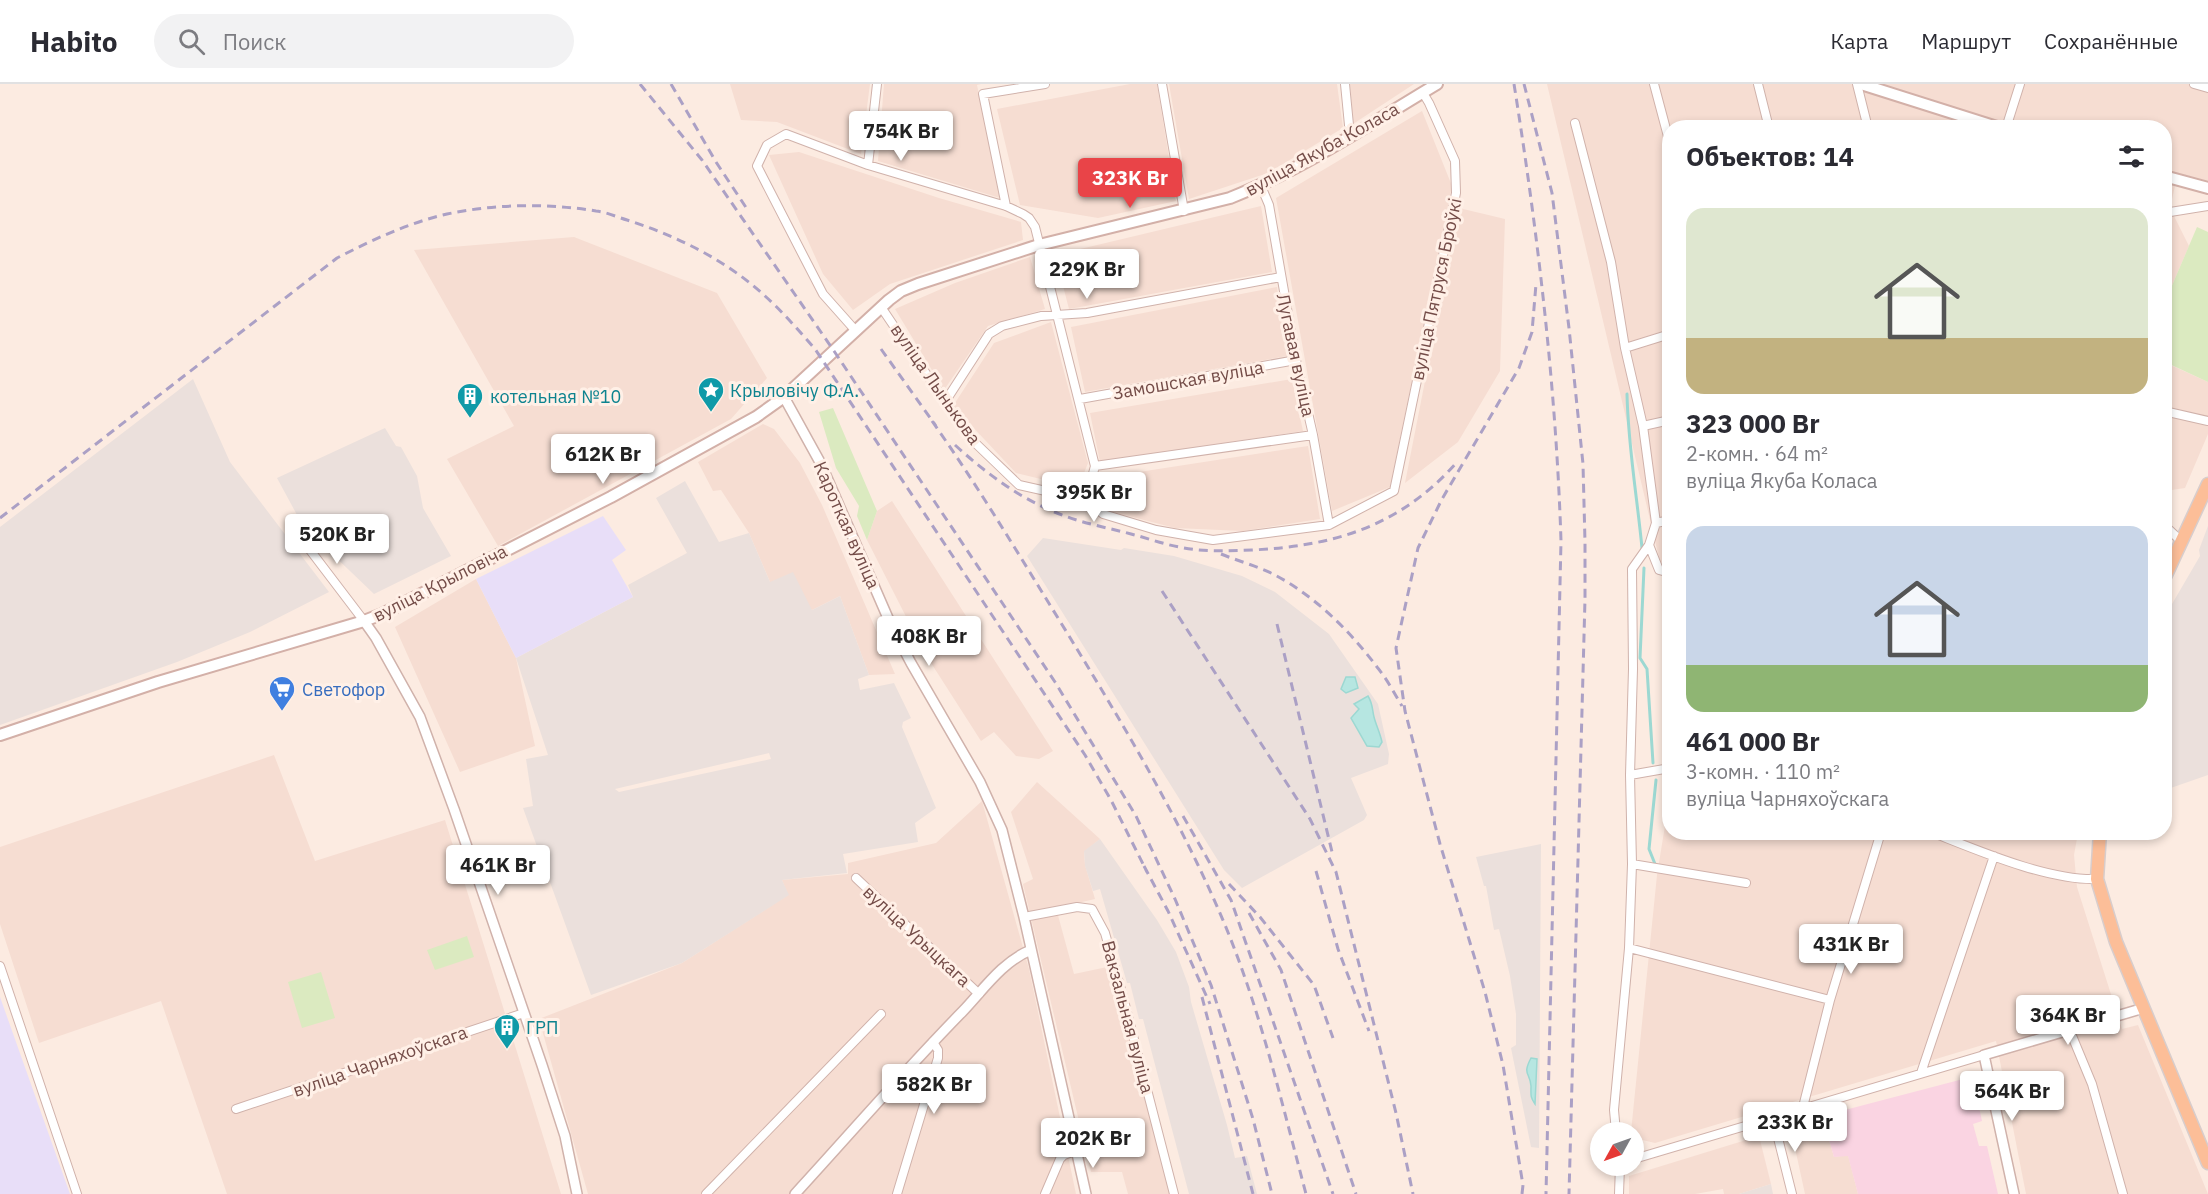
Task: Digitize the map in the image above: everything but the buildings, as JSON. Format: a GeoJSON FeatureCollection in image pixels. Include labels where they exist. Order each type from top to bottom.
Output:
{"type":"FeatureCollection","features":[{"type":"Feature","properties":{"kind":"main road"},"geometry":{"type":"LineString","coordinates":[[1861,84],[1975,120]]}},
{"type":"Feature","properties":{"kind":"main road","name":"вуліца Якуба Коласа"},"geometry":{"type":"LineString","coordinates":[[839,346],[901,291],[1039,245],[1230,198],[1261,186],[1353,135],[1435,85]]}},
{"type":"Feature","properties":{"kind":"main road"},"geometry":{"type":"LineString","coordinates":[[2172,178],[2208,189]]}},
{"type":"Feature","properties":{"kind":"main road","name":"вуліца Крыловіча"},"geometry":{"type":"LineString","coordinates":[[0,735],[159,682],[364,621],[611,497],[756,417],[784,397],[839,346]]}},
{"type":"Feature","properties":{"kind":"main road"},"geometry":{"type":"LineString","coordinates":[[2172,561],[2208,484]]}},
{"type":"Feature","properties":{"kind":"main road"},"geometry":{"type":"LineString","coordinates":[[2099,840],[2097,879],[2116,942],[2208,1163]]}},
{"type":"Feature","properties":{"kind":"street"},"geometry":{"type":"LineString","coordinates":[[868,165],[877,84]]}},
{"type":"Feature","properties":{"kind":"street"},"geometry":{"type":"LineString","coordinates":[[1005,206],[983,94],[1045,84]]}},
{"type":"Feature","properties":{"kind":"street"},"geometry":{"type":"LineString","coordinates":[[1162,84],[1184,211]]}},
{"type":"Feature","properties":{"kind":"street"},"geometry":{"type":"LineString","coordinates":[[1345,84],[1349,124],[1353,135]]}},
{"type":"Feature","properties":{"kind":"street"},"geometry":{"type":"LineString","coordinates":[[1654,84],[1664,120]]}},
{"type":"Feature","properties":{"kind":"street"},"geometry":{"type":"LineString","coordinates":[[1758,84],[1767,120]]}},
{"type":"Feature","properties":{"kind":"street"},"geometry":{"type":"LineString","coordinates":[[1857,84],[1866,120]]}},
{"type":"Feature","properties":{"kind":"street"},"geometry":{"type":"LineString","coordinates":[[2009,120],[2020,84]]}},
{"type":"Feature","properties":{"kind":"street"},"geometry":{"type":"LineString","coordinates":[[2194,84],[2208,88]]}},
{"type":"Feature","properties":{"kind":"street","name":"вуліца Пятруся Броўкі"},"geometry":{"type":"LineString","coordinates":[[1394,491],[1456,193],[1455,161],[1423,93]]}},
{"type":"Feature","properties":{"kind":"street"},"geometry":{"type":"LineString","coordinates":[[1575,123],[1611,262],[1625,348],[1643,426],[1656,523],[1649,545],[1632,569],[1633,669],[1630,775],[1632,864],[1629,948],[1614,1110],[1615,1122]]}},
{"type":"Feature","properties":{"kind":"street"},"geometry":{"type":"LineString","coordinates":[[855,330],[823,294],[757,166],[766,145],[786,134],[868,165],[1005,206],[1029,218],[1035,227],[1095,466],[1086,500]]}},
{"type":"Feature","properties":{"kind":"street","name":"Лугавая вуліца"},"geometry":{"type":"LineString","coordinates":[[1261,186],[1269,205],[1296,360],[1313,435],[1329,525]]}},
{"type":"Feature","properties":{"kind":"street"},"geometry":{"type":"LineString","coordinates":[[2172,212],[2208,206]]}},
{"type":"Feature","properties":{"kind":"street"},"geometry":{"type":"LineString","coordinates":[[945,402],[989,334],[1002,326],[1041,316],[1087,313],[1281,277]]}},
{"type":"Feature","properties":{"kind":"street","name":"вуліца Лынькова"},"geometry":{"type":"LineString","coordinates":[[881,307],[969,437],[1019,485],[1086,500],[1102,514],[1156,530],[1213,540],[1329,525],[1394,491]]}},
{"type":"Feature","properties":{"kind":"street"},"geometry":{"type":"LineString","coordinates":[[1625,348],[1662,336]]}},
{"type":"Feature","properties":{"kind":"street","name":"Замошская вуліца"},"geometry":{"type":"LineString","coordinates":[[1080,399],[1296,360]]}},
{"type":"Feature","properties":{"kind":"street","name":"Кароткая вуліца"},"geometry":{"type":"LineString","coordinates":[[784,397],[821,464],[891,625],[980,782],[1002,830],[1024,917],[1086,1194]]}},
{"type":"Feature","properties":{"kind":"street"},"geometry":{"type":"LineString","coordinates":[[2172,413],[2208,421]]}},
{"type":"Feature","properties":{"kind":"street"},"geometry":{"type":"LineString","coordinates":[[1643,426],[1662,422]]}},
{"type":"Feature","properties":{"kind":"street"},"geometry":{"type":"LineString","coordinates":[[1095,466],[1313,435]]}},
{"type":"Feature","properties":{"kind":"street"},"geometry":{"type":"LineString","coordinates":[[1656,523],[1662,522]]}},
{"type":"Feature","properties":{"kind":"street"},"geometry":{"type":"LineString","coordinates":[[291,525],[364,621],[420,717],[454,809],[565,1136],[578,1194]]}},
{"type":"Feature","properties":{"kind":"street"},"geometry":{"type":"LineString","coordinates":[[2172,535],[2181,541]]}},
{"type":"Feature","properties":{"kind":"street"},"geometry":{"type":"LineString","coordinates":[[1649,545],[1659,570],[1662,571]]}},
{"type":"Feature","properties":{"kind":"street"},"geometry":{"type":"LineString","coordinates":[[1630,775],[1662,769]]}},
{"type":"Feature","properties":{"kind":"street"},"geometry":{"type":"LineString","coordinates":[[1802,1111],[1830,1000],[1879,840]]}},
{"type":"Feature","properties":{"kind":"street"},"geometry":{"type":"LineString","coordinates":[[1952,840],[1994,856],[2078,880],[2097,879]]}},
{"type":"Feature","properties":{"kind":"street"},"geometry":{"type":"LineString","coordinates":[[1921,1073],[1994,856]]}},
{"type":"Feature","properties":{"kind":"street"},"geometry":{"type":"LineString","coordinates":[[1632,864],[1746,883]]}},
{"type":"Feature","properties":{"kind":"street","name":"вуліца Урыцкага"},"geometry":{"type":"LineString","coordinates":[[856,878],[979,994]]}},
{"type":"Feature","properties":{"kind":"street","name":"Вакзальная вуліца"},"geometry":{"type":"LineString","coordinates":[[1024,917],[1077,907],[1092,909],[1105,933],[1174,1194]]}},
{"type":"Feature","properties":{"kind":"street"},"geometry":{"type":"LineString","coordinates":[[1629,948],[1830,1000]]}},
{"type":"Feature","properties":{"kind":"street"},"geometry":{"type":"LineString","coordinates":[[795,1194],[979,994],[1013,959],[1031,950]]}},
{"type":"Feature","properties":{"kind":"street"},"geometry":{"type":"LineString","coordinates":[[0,966],[77,1194]]}},
{"type":"Feature","properties":{"kind":"street"},"geometry":{"type":"LineString","coordinates":[[1644,1156],[2144,1008]]}},
{"type":"Feature","properties":{"kind":"street","name":"вуліца Чарняхоўскага"},"geometry":{"type":"LineString","coordinates":[[236,1109],[524,1013]]}},
{"type":"Feature","properties":{"kind":"street"},"geometry":{"type":"LineString","coordinates":[[706,1194],[881,1014]]}},
{"type":"Feature","properties":{"kind":"street"},"geometry":{"type":"LineString","coordinates":[[2070,1031],[2092,1084],[2123,1194]]}},
{"type":"Feature","properties":{"kind":"street"},"geometry":{"type":"LineString","coordinates":[[897,1194],[938,1058],[938,1050],[933,1042]]}},
{"type":"Feature","properties":{"kind":"street"},"geometry":{"type":"LineString","coordinates":[[1984,1055],[2014,1194]]}},
{"type":"Feature","properties":{"kind":"street"},"geometry":{"type":"LineString","coordinates":[[1773,1118],[1792,1194]]}},
{"type":"Feature","properties":{"kind":"street"},"geometry":{"type":"LineString","coordinates":[[1045,1194],[1060,1159],[1075,1151]]}},
{"type":"Feature","properties":{"kind":"street"},"geometry":{"type":"LineString","coordinates":[[1619,1194],[1620,1176]]}},
{"type":"Feature","properties":{"kind":"shaded area"},"geometry":{"type":"Polygon","coordinates":[[[730,84],[870,84],[861,154],[777,122],[741,120],[730,84]]]}},
{"type":"Feature","properties":{"kind":"shaded area"},"geometry":{"type":"Polygon","coordinates":[[[884,84],[981,84],[977,85],[1000,198],[878,161],[884,84]]]}},
{"type":"Feature","properties":{"kind":"shaded area"},"geometry":{"type":"Polygon","coordinates":[[[1130,84],[1157,84],[1176,201],[1098,218],[1020,205],[997,109],[1130,84]]]}},
{"type":"Feature","properties":{"kind":"shaded area"},"geometry":{"type":"Polygon","coordinates":[[[1169,84],[1337,84],[1343,128],[1268,173],[1189,199],[1169,84]]]}},
{"type":"Feature","properties":{"kind":"shaded area"},"geometry":{"type":"Polygon","coordinates":[[[1350,84],[1414,84],[1353,124],[1350,84]]]}},
{"type":"Feature","properties":{"kind":"shaded area"},"geometry":{"type":"Polygon","coordinates":[[[1547,84],[2208,84],[2208,181],[2178,173],[2172,199],[2172,120],[1662,120],[1662,562],[1660,562],[1547,84]]]}},
{"type":"Feature","properties":{"kind":"shaded area"},"geometry":{"type":"Polygon","coordinates":[[[1422,111],[1452,186],[1390,487],[1332,511],[1276,198],[1422,111]]]}},
{"type":"Feature","properties":{"kind":"shaded area"},"geometry":{"type":"Polygon","coordinates":[[[799,152],[1021,222],[1023,240],[890,284],[853,310],[823,274],[769,155],[799,152]]]}},
{"type":"Feature","properties":{"kind":"shaded area"},"geometry":{"type":"Polygon","coordinates":[[[1261,206],[1272,272],[1069,309],[1055,255],[1261,206]]]}},
{"type":"Feature","properties":{"kind":"shaded area"},"geometry":{"type":"Polygon","coordinates":[[[1459,208],[1505,219],[1500,371],[1458,442],[1405,483],[1459,208]]]}},
{"type":"Feature","properties":{"kind":"shaded area"},"geometry":{"type":"Polygon","coordinates":[[[2172,212],[2189,246],[2172,286],[2172,212]]]}},
{"type":"Feature","properties":{"kind":"shaded area"},"geometry":{"type":"Polygon","coordinates":[[[574,237],[717,293],[767,378],[731,419],[498,546],[447,459],[514,426],[414,250],[574,237]]]}},
{"type":"Feature","properties":{"kind":"shaded area"},"geometry":{"type":"Polygon","coordinates":[[[1030,257],[1045,309],[988,326],[944,390],[895,309],[955,283],[1030,257]]]}},
{"type":"Feature","properties":{"kind":"shaded area"},"geometry":{"type":"Polygon","coordinates":[[[1277,287],[1287,356],[1085,392],[1071,327],[1277,287]]]}},
{"type":"Feature","properties":{"kind":"shaded area"},"geometry":{"type":"Polygon","coordinates":[[[1051,322],[1088,463],[1078,488],[1016,473],[953,406],[994,343],[1051,322]]]}},
{"type":"Feature","properties":{"kind":"shaded area"},"geometry":{"type":"Polygon","coordinates":[[[2172,366],[2208,382],[2208,434],[2185,488],[2172,490],[2172,366]]]}},
{"type":"Feature","properties":{"kind":"shaded area"},"geometry":{"type":"Polygon","coordinates":[[[193,379],[230,462],[329,592],[250,632],[177,662],[0,725],[0,527],[193,379]]]}},
{"type":"Feature","properties":{"kind":"shaded area"},"geometry":{"type":"Polygon","coordinates":[[[1292,379],[1303,431],[1100,462],[1090,413],[1292,379]]]}},
{"type":"Feature","properties":{"kind":"shaded area"},"geometry":{"type":"Polygon","coordinates":[[[763,424],[774,429],[800,463],[822,505],[895,674],[869,675],[840,596],[812,610],[770,582],[749,533],[721,490],[713,491],[698,462],[763,424]]]}},
{"type":"Feature","properties":{"kind":"shaded area"},"geometry":{"type":"Polygon","coordinates":[[[385,428],[396,446],[401,447],[417,476],[423,508],[451,556],[374,594],[303,526],[277,478],[385,428]]]}},
{"type":"Feature","properties":{"kind":"shaded area"},"geometry":{"type":"Polygon","coordinates":[[[1308,446],[1320,519],[1243,531],[1175,528],[1105,510],[1100,478],[1308,446]]]}},
{"type":"Feature","properties":{"kind":"shaded area"},"geometry":{"type":"Polygon","coordinates":[[[685,481],[719,542],[749,533],[770,582],[793,572],[812,610],[840,596],[869,675],[858,679],[860,690],[894,683],[911,718],[903,722],[902,727],[936,808],[915,823],[918,842],[843,854],[847,873],[782,880],[789,895],[682,963],[591,995],[523,808],[533,806],[526,759],[548,755],[516,658],[633,597],[628,585],[687,553],[656,498],[685,481]],[[769,753],[615,789],[619,792],[771,759],[769,753]]]}},
{"type":"Feature","properties":{"kind":"shaded area"},"geometry":{"type":"Polygon","coordinates":[[[892,501],[1053,751],[1039,759],[1016,756],[994,732],[981,741],[924,652],[867,540],[877,511],[892,501]]]}},
{"type":"Feature","properties":{"kind":"shaded area"},"geometry":{"type":"Polygon","coordinates":[[[603,516],[626,550],[612,560],[633,597],[516,658],[476,579],[603,516]]]}},
{"type":"Feature","properties":{"kind":"shaded area"},"geometry":{"type":"Polygon","coordinates":[[[2208,526],[2208,775],[2172,788],[2172,604],[2200,556],[2199,550],[2208,526]]]}},
{"type":"Feature","properties":{"kind":"shaded area"},"geometry":{"type":"Polygon","coordinates":[[[1043,538],[1174,556],[1242,576],[1275,592],[1329,634],[1378,704],[1389,754],[1388,764],[1351,778],[1367,815],[1364,820],[1242,888],[1224,870],[1027,556],[1043,538]]]}},
{"type":"Feature","properties":{"kind":"shaded area"},"geometry":{"type":"Polygon","coordinates":[[[476,579],[516,658],[535,746],[460,772],[395,627],[476,579]]]}},
{"type":"Feature","properties":{"kind":"shaded area"},"geometry":{"type":"Polygon","coordinates":[[[274,755],[315,861],[445,820],[561,1194],[227,1194],[161,1001],[39,1043],[0,924],[0,847],[274,755]]]}},
{"type":"Feature","properties":{"kind":"shaded area"},"geometry":{"type":"Polygon","coordinates":[[[1037,782],[1100,839],[1084,852],[1085,865],[1095,899],[1056,908],[1074,974],[1112,966],[1171,1194],[1128,1194],[1122,1172],[1091,1172],[1023,884],[1033,879],[1011,812],[1037,782]]]}},
{"type":"Feature","properties":{"kind":"shaded area"},"geometry":{"type":"Polygon","coordinates":[[[982,801],[1029,969],[1076,1194],[588,1194],[539,1019],[682,963],[788,895],[782,880],[848,874],[848,863],[936,843],[982,801]]]}},
{"type":"Feature","properties":{"kind":"shaded area"},"geometry":{"type":"Polygon","coordinates":[[[1100,839],[1157,920],[1176,952],[1189,987],[1191,1002],[1235,1158],[1247,1156],[1257,1194],[1189,1194],[1143,1019],[1139,1019],[1130,983],[1127,983],[1100,889],[1093,891],[1085,866],[1084,851],[1100,839]]]}},
{"type":"Feature","properties":{"kind":"shaded area"},"geometry":{"type":"Polygon","coordinates":[[[1663,840],[2077,840],[2074,855],[2077,887],[2122,1029],[2138,1025],[2208,1194],[2026,1194],[1996,1041],[1655,1143],[1644,1140],[1644,1122],[1632,1122],[1657,875],[1663,840]]]}},
{"type":"Feature","properties":{"kind":"shaded area"},"geometry":{"type":"Polygon","coordinates":[[[1541,844],[1539,1148],[1531,1147],[1511,1048],[1516,1045],[1516,1014],[1510,976],[1499,929],[1494,930],[1486,886],[1484,886],[1476,857],[1541,844]]]}},
{"type":"Feature","properties":{"kind":"shaded area"},"geometry":{"type":"Polygon","coordinates":[[[0,997],[70,1194],[0,1194],[0,997]]]}},
{"type":"Feature","properties":{"kind":"shaded area"},"geometry":{"type":"Polygon","coordinates":[[[1967,1078],[1973,1080],[1982,1121],[1973,1124],[1979,1146],[1987,1146],[1998,1194],[1858,1194],[1848,1156],[1834,1157],[1822,1116],[1967,1078]]]}},
{"type":"Feature","properties":{"kind":"shaded area"},"geometry":{"type":"Polygon","coordinates":[[[1822,1116],[1834,1157],[1848,1155],[1858,1194],[1805,1194],[1790,1125],[1822,1116]]]}},
{"type":"Feature","properties":{"kind":"shaded area"},"geometry":{"type":"Polygon","coordinates":[[[1759,1136],[1771,1184],[1739,1194],[1724,1194],[1723,1189],[1695,1194],[1629,1194],[1629,1176],[1644,1176],[1644,1171],[1759,1136]]]}},
{"type":"Feature","properties":{"kind":"shaded area"},"geometry":{"type":"Polygon","coordinates":[[[1771,1184],[1773,1194],[1739,1194],[1771,1184]]]}},
{"type":"Feature","properties":{"kind":"green space"},"geometry":{"type":"Polygon","coordinates":[[[2197,227],[2208,232],[2208,382],[2172,365],[2172,286],[2197,227]]]}},
{"type":"Feature","properties":{"kind":"green space"},"geometry":{"type":"Polygon","coordinates":[[[833,408],[877,511],[867,540],[857,516],[859,506],[836,468],[819,412],[833,408]]]}},
{"type":"Feature","properties":{"kind":"green space"},"geometry":{"type":"Polygon","coordinates":[[[467,936],[474,957],[435,970],[427,950],[467,936]]]}},
{"type":"Feature","properties":{"kind":"green space"},"geometry":{"type":"Polygon","coordinates":[[[321,972],[335,1018],[302,1028],[288,982],[321,972]]]}},
{"type":"Feature","properties":{"kind":"water"},"geometry":{"type":"Polygon","coordinates":[[[1346,677],[1355,677],[1358,688],[1346,693],[1341,689],[1346,677]]]}},
{"type":"Feature","properties":{"kind":"water"},"geometry":{"type":"Polygon","coordinates":[[[1368,696],[1382,742],[1379,747],[1367,746],[1351,718],[1359,709],[1354,704],[1368,696]]]}},
{"type":"Feature","properties":{"kind":"water"},"geometry":{"type":"Polygon","coordinates":[[[1531,1058],[1537,1059],[1535,1104],[1527,1071],[1531,1058]]]}},
{"type":"Feature","properties":{"kind":"waterway"},"geometry":{"type":"LineString","coordinates":[[1627,394],[1642,548]]}},
{"type":"Feature","properties":{"kind":"waterway"},"geometry":{"type":"LineString","coordinates":[[1644,568],[1640,658],[1647,669],[1653,763]]}},
{"type":"Feature","properties":{"kind":"waterway"},"geometry":{"type":"LineString","coordinates":[[1655,864],[1649,849],[1656,780]]}},
{"type":"Feature","properties":{"kind":"railway"},"geometry":{"type":"LineString","coordinates":[[640,84],[702,160],[834,351],[1055,682],[1136,816],[1175,899],[1211,985],[1253,1119],[1272,1194]]}},
{"type":"Feature","properties":{"kind":"railway"},"geometry":{"type":"LineString","coordinates":[[671,84],[716,162],[749,212]]}},
{"type":"Feature","properties":{"kind":"railway"},"geometry":{"type":"LineString","coordinates":[[1514,84],[1545,311],[1559,483],[1561,541],[1546,1194]]}},
{"type":"Feature","properties":{"kind":"railway"},"geometry":{"type":"LineString","coordinates":[[1524,84],[1552,193],[1583,464],[1585,599],[1569,1194]]}},
{"type":"Feature","properties":{"kind":"railway"},"geometry":{"type":"LineString","coordinates":[[0,518],[337,258],[350,251],[418,222],[465,211],[540,206],[578,208],[608,213],[682,242],[734,271],[772,302],[815,349],[1085,755],[1111,800],[1147,872]]}},
{"type":"Feature","properties":{"kind":"railway"},"geometry":{"type":"LineString","coordinates":[[1522,1194],[1523,1185],[1503,1065],[1485,992],[1440,844],[1405,711],[1396,648],[1418,548],[1442,499],[1519,368],[1532,332],[1536,284]]}},
{"type":"Feature","properties":{"kind":"railway"},"geometry":{"type":"LineString","coordinates":[[881,349],[936,426]]}},
{"type":"Feature","properties":{"kind":"railway"},"geometry":{"type":"LineString","coordinates":[[932,421],[984,499],[1088,667],[1151,775],[1190,849],[1238,958],[1270,1058],[1306,1194]]}},
{"type":"Feature","properties":{"kind":"railway"},"geometry":{"type":"LineString","coordinates":[[955,445],[980,467],[1020,495],[1050,510],[1081,521],[1167,544],[1188,549],[1215,551],[1282,548],[1311,544],[1365,528],[1390,517],[1413,502],[1458,461]]}},
{"type":"Feature","properties":{"kind":"railway"},"geometry":{"type":"LineString","coordinates":[[1221,554],[1273,574],[1317,603],[1343,627],[1366,654],[1384,676],[1402,706]]}},
{"type":"Feature","properties":{"kind":"railway"},"geometry":{"type":"LineString","coordinates":[[1162,591],[1310,819],[1336,872],[1396,1113],[1413,1194]]}},
{"type":"Feature","properties":{"kind":"railway"},"geometry":{"type":"LineString","coordinates":[[1277,624],[1332,852]]}},
{"type":"Feature","properties":{"kind":"railway"},"geometry":{"type":"LineString","coordinates":[[1183,816],[1231,900],[1333,1194]]}},
{"type":"Feature","properties":{"kind":"railway"},"geometry":{"type":"LineString","coordinates":[[1144,866],[1168,911],[1210,1004]]}},
{"type":"Feature","properties":{"kind":"railway"},"geometry":{"type":"LineString","coordinates":[[1316,871],[1338,949],[1369,1031]]}},
{"type":"Feature","properties":{"kind":"railway"},"geometry":{"type":"LineString","coordinates":[[1229,884],[1260,917],[1314,985],[1333,1038]]}},
{"type":"Feature","properties":{"kind":"railway"},"geometry":{"type":"LineString","coordinates":[[1249,913],[1281,970],[1356,1194]]}},
{"type":"Feature","properties":{"kind":"railway"},"geometry":{"type":"LineString","coordinates":[[1202,997],[1253,1194]]}},
{"type":"Feature","properties":{"kind":"place","name":"Крыловічу Ф.А."},"geometry":{"type":"Point","coordinates":[711,413]}},
{"type":"Feature","properties":{"kind":"place","name":"котельная №10"},"geometry":{"type":"Point","coordinates":[470,419]}},
{"type":"Feature","properties":{"kind":"place","name":"Светофор"},"geometry":{"type":"Point","coordinates":[282,712]}},
{"type":"Feature","properties":{"kind":"place","name":"ГРП"},"geometry":{"type":"Point","coordinates":[507,1050]}}]}
